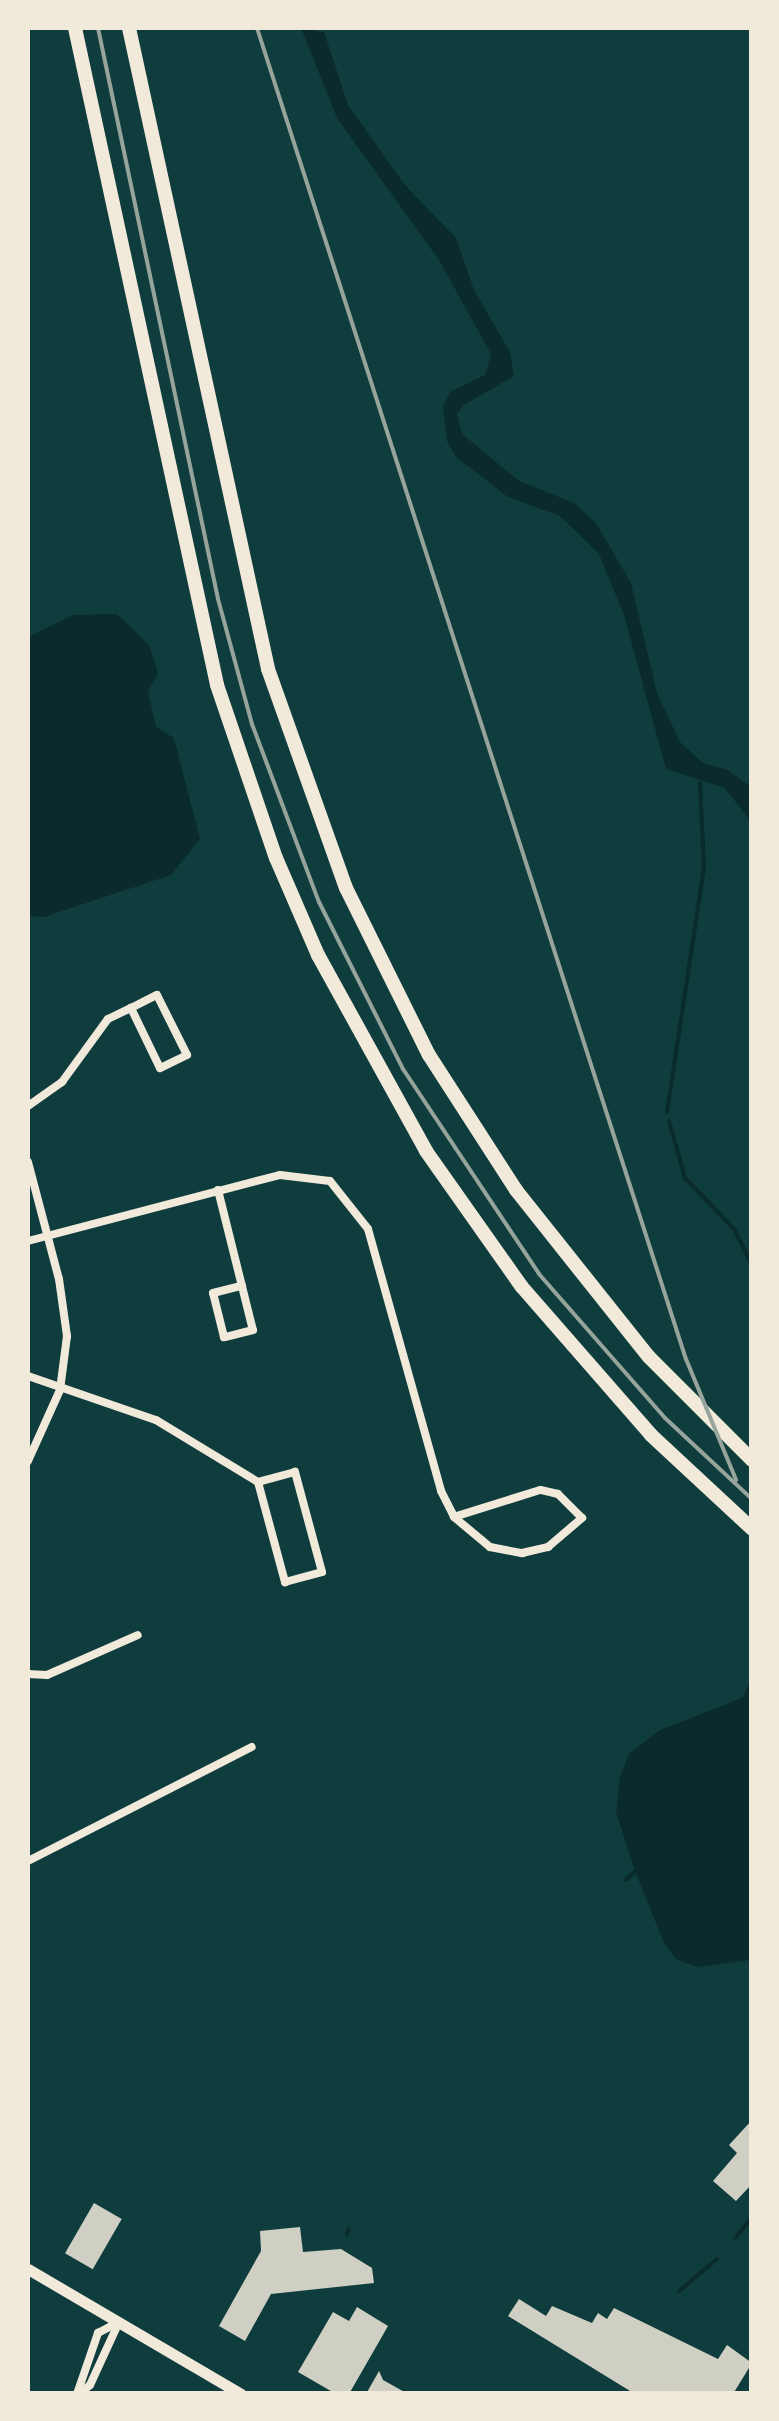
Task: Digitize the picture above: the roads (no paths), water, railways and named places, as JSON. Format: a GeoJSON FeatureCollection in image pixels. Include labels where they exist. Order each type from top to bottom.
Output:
{"type":"FeatureCollection","features":[{"type":"Feature","properties":{"kind":"highway"},"geometry":{"type":"LineString","coordinates":[[75,28],[196,605],[231,731],[284,876],[383,1080],[472,1221],[569,1347],[699,1482],[752,1529]]}},
{"type":"Feature","properties":{"kind":"highway"},"geometry":{"type":"LineString","coordinates":[[129,28],[248,590],[324,835],[385,970],[470,1120],[564,1254],[649,1357],[752,1460]]}},
{"type":"Feature","properties":{"kind":"main road"},"geometry":{"type":"LineString","coordinates":[[28,2269],[240,2394]]}},
{"type":"Feature","properties":{"kind":"street"},"geometry":{"type":"LineString","coordinates":[[28,1106],[62,1082],[108,1019],[157,995],[187,1054],[160,1068],[131,1008]]}},
{"type":"Feature","properties":{"kind":"street"},"geometry":{"type":"LineString","coordinates":[[28,1162],[66,1320],[60,1390],[28,1460]]}},
{"type":"Feature","properties":{"kind":"street"},"geometry":{"type":"LineString","coordinates":[[28,1241],[218,1190],[306,1173],[330,1182],[354,1204],[376,1249],[441,1492],[454,1517],[490,1547],[522,1554],[548,1546],[582,1518],[558,1494],[540,1490],[454,1517]]}},
{"type":"Feature","properties":{"kind":"street"},"geometry":{"type":"LineString","coordinates":[[218,1190],[254,1330],[224,1337],[213,1293],[242,1286]]}},
{"type":"Feature","properties":{"kind":"street"},"geometry":{"type":"LineString","coordinates":[[28,1376],[156,1420],[258,1482],[285,1582],[322,1572],[295,1472],[258,1482]]}},
{"type":"Feature","properties":{"kind":"street"},"geometry":{"type":"LineString","coordinates":[[28,1674],[47,1675],[138,1635]]}},
{"type":"Feature","properties":{"kind":"street"},"geometry":{"type":"LineString","coordinates":[[28,1861],[252,1746]]}},
{"type":"Feature","properties":{"kind":"street"},"geometry":{"type":"LineString","coordinates":[[78,2394],[98,2333],[119,2322]]}},
{"type":"Feature","properties":{"kind":"street"},"geometry":{"type":"LineString","coordinates":[[78,2394],[90,2384],[119,2322]]}},
{"type":"Feature","properties":{"kind":"water"},"geometry":{"type":"Polygon","coordinates":[[[301,28],[324,32],[348,105],[404,184],[456,238],[474,290],[510,352],[514,376],[464,405],[457,414],[462,434],[519,481],[574,503],[596,523],[631,583],[657,693],[680,742],[704,764],[726,769],[751,787],[751,822],[725,788],[666,769],[624,615],[599,554],[560,516],[508,497],[456,457],[447,441],[443,407],[450,392],[485,375],[491,354],[439,260],[337,118],[301,28]]]}},
{"type":"Feature","properties":{"kind":"water"},"geometry":{"type":"Polygon","coordinates":[[[117,614],[149,645],[158,673],[148,692],[156,727],[174,738],[200,839],[171,875],[44,917],[28,916],[28,637],[73,615],[117,614]]]}},
{"type":"Feature","properties":{"kind":"water"},"geometry":{"type":"Polygon","coordinates":[[[751,1681],[751,1960],[697,1967],[676,1959],[664,1943],[616,1812],[620,1777],[629,1754],[660,1730],[742,1698],[751,1681]]]}},
{"type":"Feature","properties":{"kind":"waterway"},"geometry":{"type":"LineString","coordinates":[[667,1112],[704,868],[700,783]]}},
{"type":"Feature","properties":{"kind":"waterway"},"geometry":{"type":"LineString","coordinates":[[669,1121],[685,1178],[734,1229],[752,1265]]}},
{"type":"Feature","properties":{"kind":"waterway"},"geometry":{"type":"LineString","coordinates":[[626,1880],[637,1869]]}},
{"type":"Feature","properties":{"kind":"waterway"},"geometry":{"type":"LineString","coordinates":[[735,2238],[752,2218]]}},
{"type":"Feature","properties":{"kind":"waterway"},"geometry":{"type":"LineString","coordinates":[[347,2234],[349,2229]]}},
{"type":"Feature","properties":{"kind":"waterway"},"geometry":{"type":"LineString","coordinates":[[679,2291],[717,2259]]}},
{"type":"Feature","properties":{"kind":"railway"},"geometry":{"type":"LineString","coordinates":[[98,28],[218,599],[252,724],[319,902],[403,1069],[539,1274],[665,1418],[752,1499]]}},
{"type":"Feature","properties":{"kind":"railway"},"geometry":{"type":"LineString","coordinates":[[257,28],[686,1359],[736,1480]]}}]}
